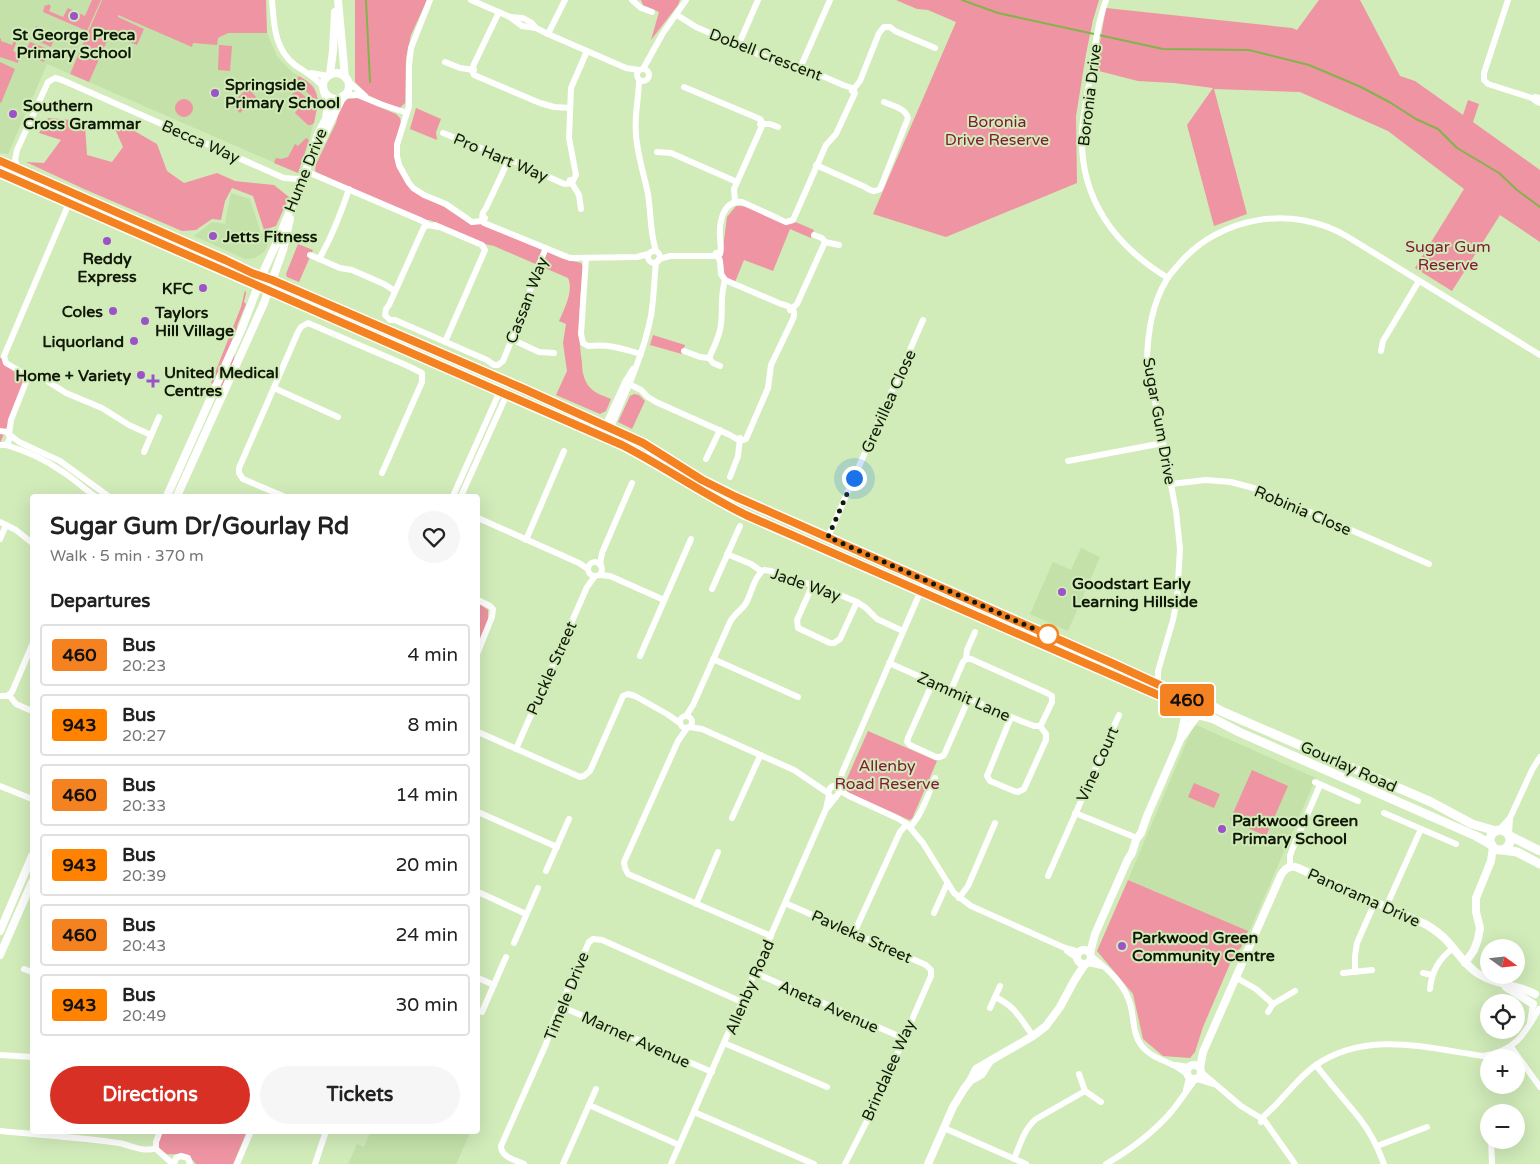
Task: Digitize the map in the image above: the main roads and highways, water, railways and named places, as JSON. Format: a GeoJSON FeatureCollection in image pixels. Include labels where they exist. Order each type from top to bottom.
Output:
{"type":"FeatureCollection","features":[{"type":"Feature","properties":{"kind":"main road"},"geometry":{"type":"LineString","coordinates":[[0,161],[608,427],[651,448],[719,489],[1179,694],[1191,697]]}},
{"type":"Feature","properties":{"kind":"main road"},"geometry":{"type":"LineString","coordinates":[[0,173],[622,445],[653,461],[728,506],[1165,698],[1191,716],[1198,715],[1204,708],[1202,700],[1197,696],[1186,700],[1186,711]]}},
{"type":"Feature","properties":{"kind":"main road"},"geometry":{"type":"LineString","coordinates":[[503,392],[508,382]]}},
{"type":"Feature","properties":{"kind":"main road"},"geometry":{"type":"LineString","coordinates":[[602,437],[608,427]]}},
{"type":"Feature","properties":{"kind":"main road"},"geometry":{"type":"LineString","coordinates":[[823,549],[828,537]]}},
{"type":"Feature","properties":{"kind":"main road","name":"Gourlay Road"},"geometry":{"type":"LineString","coordinates":[[1202,700],[1221,711],[1431,802],[1472,824],[1497,831]]}},
{"type":"Feature","properties":{"kind":"main road","name":"Gourlay Road"},"geometry":{"type":"LineString","coordinates":[[1198,715],[1221,722],[1244,734],[1476,836],[1497,848],[1517,852],[1540,864]]}},
{"type":"Feature","properties":{"kind":"main road"},"geometry":{"type":"LineString","coordinates":[[1509,835],[1509,846],[1497,848],[1490,839],[1497,831],[1504,831],[1540,851]]}},
{"type":"Feature","properties":{"kind":"waterway"},"geometry":{"type":"LineString","coordinates":[[366,0],[370,82]]}},
{"type":"Feature","properties":{"kind":"waterway"},"geometry":{"type":"LineString","coordinates":[[962,0],[998,13],[1163,49],[1249,50],[1309,65],[1361,87],[1416,119],[1438,129],[1457,148],[1499,173],[1517,190],[1540,207]]}},
{"type":"Feature","properties":{"kind":"place","name":"St George Preca Primary School"},"geometry":{"type":"Point","coordinates":[74,16]}},
{"type":"Feature","properties":{"kind":"place","name":"Springside Primary School"},"geometry":{"type":"Point","coordinates":[215,93]}},
{"type":"Feature","properties":{"kind":"place","name":"Southern Cross Grammar"},"geometry":{"type":"Point","coordinates":[13,114]}},
{"type":"Feature","properties":{"kind":"place","name":"Jetts Fitness"},"geometry":{"type":"Point","coordinates":[213,236]}},
{"type":"Feature","properties":{"kind":"place","name":"Reddy Express"},"geometry":{"type":"Point","coordinates":[107,241]}},
{"type":"Feature","properties":{"kind":"place","name":"KFC"},"geometry":{"type":"Point","coordinates":[203,288]}},
{"type":"Feature","properties":{"kind":"place","name":"Coles"},"geometry":{"type":"Point","coordinates":[113,311]}},
{"type":"Feature","properties":{"kind":"place","name":"Taylors Hill Village"},"geometry":{"type":"Point","coordinates":[145,321]}},
{"type":"Feature","properties":{"kind":"place","name":"Liquorland"},"geometry":{"type":"Point","coordinates":[134,341]}},
{"type":"Feature","properties":{"kind":"place","name":"Home + Variety"},"geometry":{"type":"Point","coordinates":[141,375]}},
{"type":"Feature","properties":{"kind":"place","name":"United Medical Centres"},"geometry":{"type":"Point","coordinates":[153,381]}},
{"type":"Feature","properties":{"kind":"place","name":"Goodstart Early Learning Hillside"},"geometry":{"type":"Point","coordinates":[1062,592]}},
{"type":"Feature","properties":{"kind":"place","name":"Parkwood Green Primary School"},"geometry":{"type":"Point","coordinates":[1222,829]}},
{"type":"Feature","properties":{"kind":"place","name":"Parkwood Green Community Centre"},"geometry":{"type":"Point","coordinates":[1122,946]}},
{"type":"Feature","properties":{"kind":"park label","name":"Boronia Drive Reserve"},"geometry":{"type":"Point","coordinates":[997,130]}},
{"type":"Feature","properties":{"kind":"park label","name":"Sugar Gum Reserve"},"geometry":{"type":"Point","coordinates":[1448,255]}},
{"type":"Feature","properties":{"kind":"park label","name":"Allenby Road Reserve"},"geometry":{"type":"Point","coordinates":[887,774]}}]}
